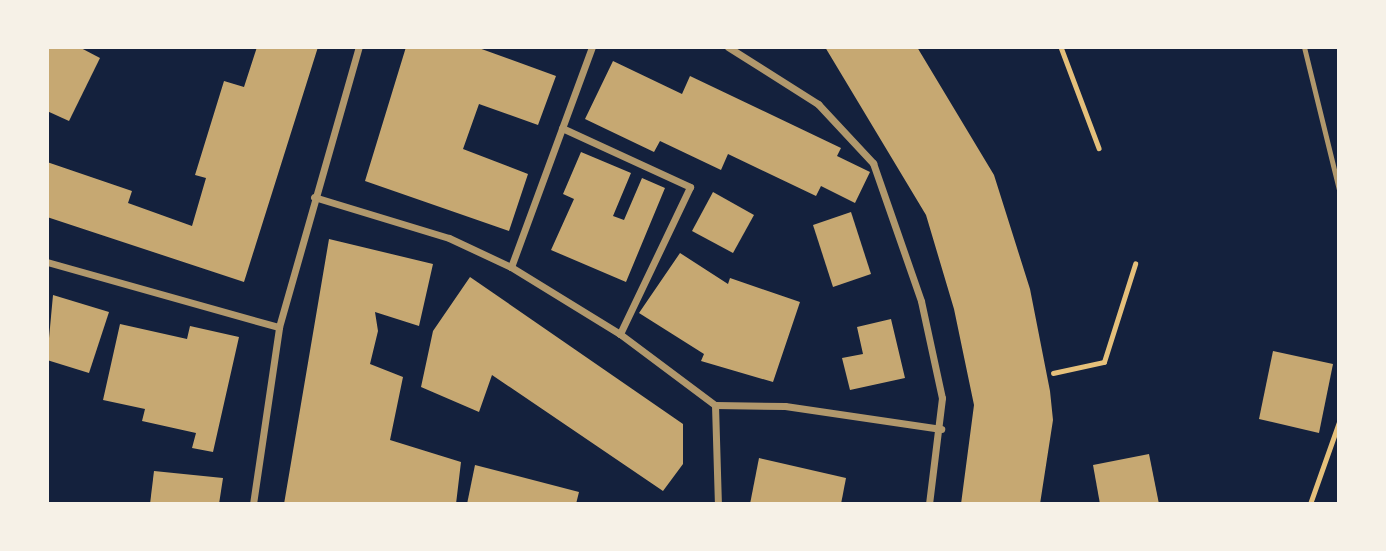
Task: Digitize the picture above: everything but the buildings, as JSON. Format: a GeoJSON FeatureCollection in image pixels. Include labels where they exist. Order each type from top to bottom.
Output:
{"type":"FeatureCollection","features":[{"type":"Feature","properties":{"kind":"street"},"geometry":{"type":"LineString","coordinates":[[253,504],[279,327],[359,47]]}},
{"type":"Feature","properties":{"kind":"street"},"geometry":{"type":"LineString","coordinates":[[511,267],[592,47]]}},
{"type":"Feature","properties":{"kind":"street"},"geometry":{"type":"LineString","coordinates":[[728,47],[818,104],[873,163],[921,301],[942,398],[941,429],[929,504]]}},
{"type":"Feature","properties":{"kind":"street"},"geometry":{"type":"LineString","coordinates":[[562,128],[690,187],[620,334]]}},
{"type":"Feature","properties":{"kind":"street"},"geometry":{"type":"LineString","coordinates":[[314,197],[449,238],[511,267],[620,334],[715,405],[777,405],[941,429]]}},
{"type":"Feature","properties":{"kind":"street"},"geometry":{"type":"LineString","coordinates":[[47,262],[279,327]]}},
{"type":"Feature","properties":{"kind":"street"},"geometry":{"type":"LineString","coordinates":[[715,405],[718,504]]}},
{"type":"Feature","properties":{"kind":"lane"},"geometry":{"type":"LineString","coordinates":[[1304,47],[1339,189]]}},
{"type":"Feature","properties":{"kind":"path"},"geometry":{"type":"LineString","coordinates":[[1061,47],[1099,148]]}},
{"type":"Feature","properties":{"kind":"path"},"geometry":{"type":"LineString","coordinates":[[1053,373],[1104,362],[1135,264]]}},
{"type":"Feature","properties":{"kind":"path"},"geometry":{"type":"LineString","coordinates":[[1310,504],[1339,422]]}}]}
